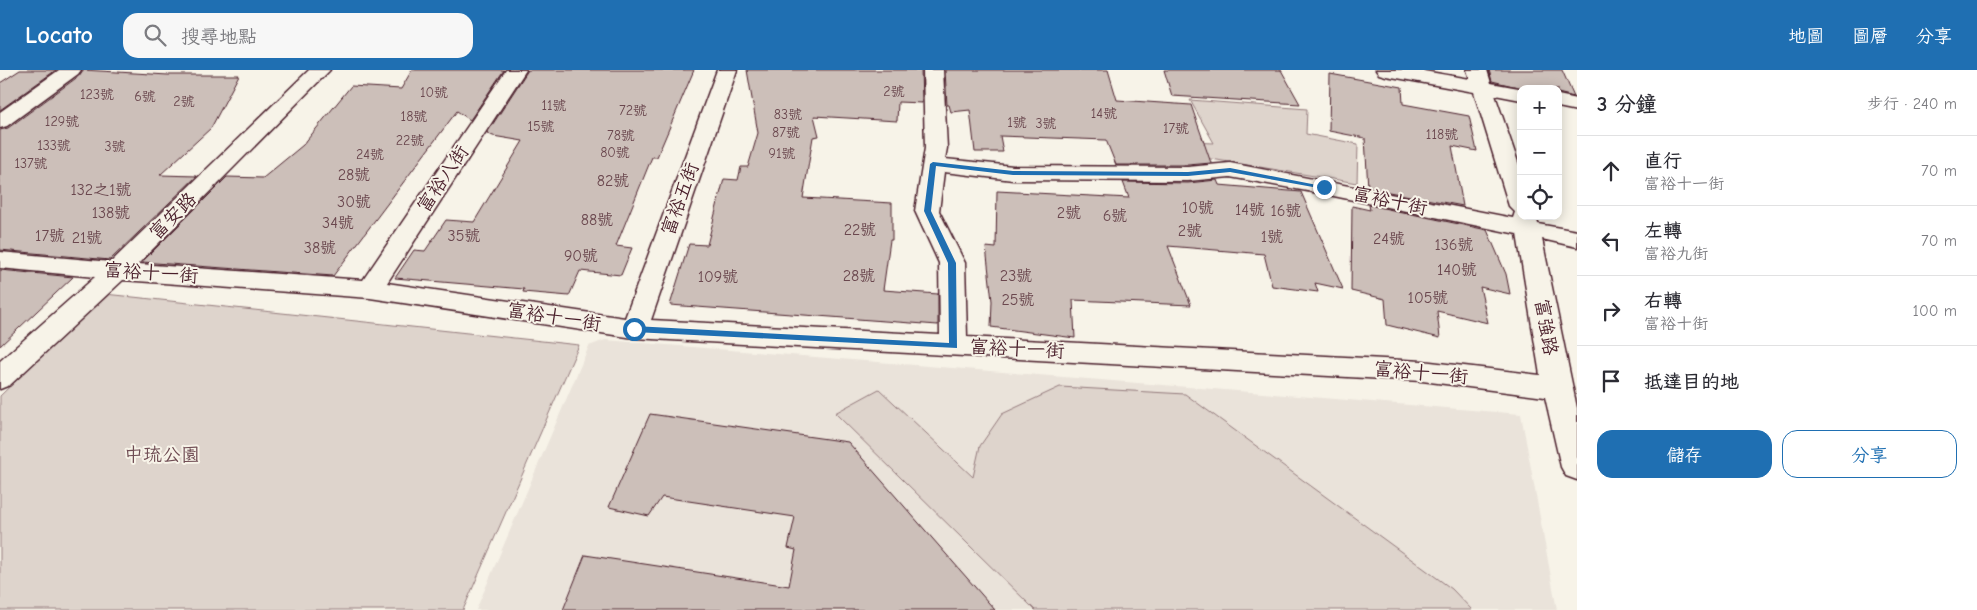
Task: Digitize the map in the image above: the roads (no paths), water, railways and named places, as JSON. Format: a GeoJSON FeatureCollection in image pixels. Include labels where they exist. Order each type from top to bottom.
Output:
{"type":"FeatureCollection","features":[{"type":"Feature","properties":{"kind":"street"},"geometry":{"type":"LineString","coordinates":[[0,122],[71,70]]}},
{"type":"Feature","properties":{"kind":"street","name":"富安路"},"geometry":{"type":"LineString","coordinates":[[0,378],[117,271],[320,70]]}},
{"type":"Feature","properties":{"kind":"street","name":"富裕八街"},"geometry":{"type":"LineString","coordinates":[[370,289],[516,70]]}},
{"type":"Feature","properties":{"kind":"street","name":"富裕五街"},"geometry":{"type":"LineString","coordinates":[[634,329],[727,70]]}},
{"type":"Feature","properties":{"kind":"street"},"geometry":{"type":"LineString","coordinates":[[933,70],[936,148],[927,211],[952,263],[954,346]]}},
{"type":"Feature","properties":{"kind":"street"},"geometry":{"type":"LineString","coordinates":[[1386,70],[1480,78],[1517,92]]}},
{"type":"Feature","properties":{"kind":"street","name":"富強路"},"geometry":{"type":"LineString","coordinates":[[1480,78],[1517,195]]}},
{"type":"Feature","properties":{"kind":"street"},"geometry":{"type":"LineString","coordinates":[[1562,102],[1577,105]]}},
{"type":"Feature","properties":{"kind":"street","name":"富裕十街"},"geometry":{"type":"LineString","coordinates":[[933,164],[1013,173],[1188,174],[1230,170],[1324,187],[1517,216]]}},
{"type":"Feature","properties":{"kind":"street","name":"富強路"},"geometry":{"type":"LineString","coordinates":[[1525,220],[1557,388],[1577,467]]}},
{"type":"Feature","properties":{"kind":"street","name":"富裕十街"},"geometry":{"type":"LineString","coordinates":[[1532,220],[1577,238]]}},
{"type":"Feature","properties":{"kind":"street","name":"富裕十一街"},"geometry":{"type":"LineString","coordinates":[[0,260],[117,271],[370,289],[634,329],[1422,371],[1557,388]]}},
{"type":"Feature","properties":{"kind":"park label","name":"中琉公園"},"geometry":{"type":"Point","coordinates":[162,455]}}]}
